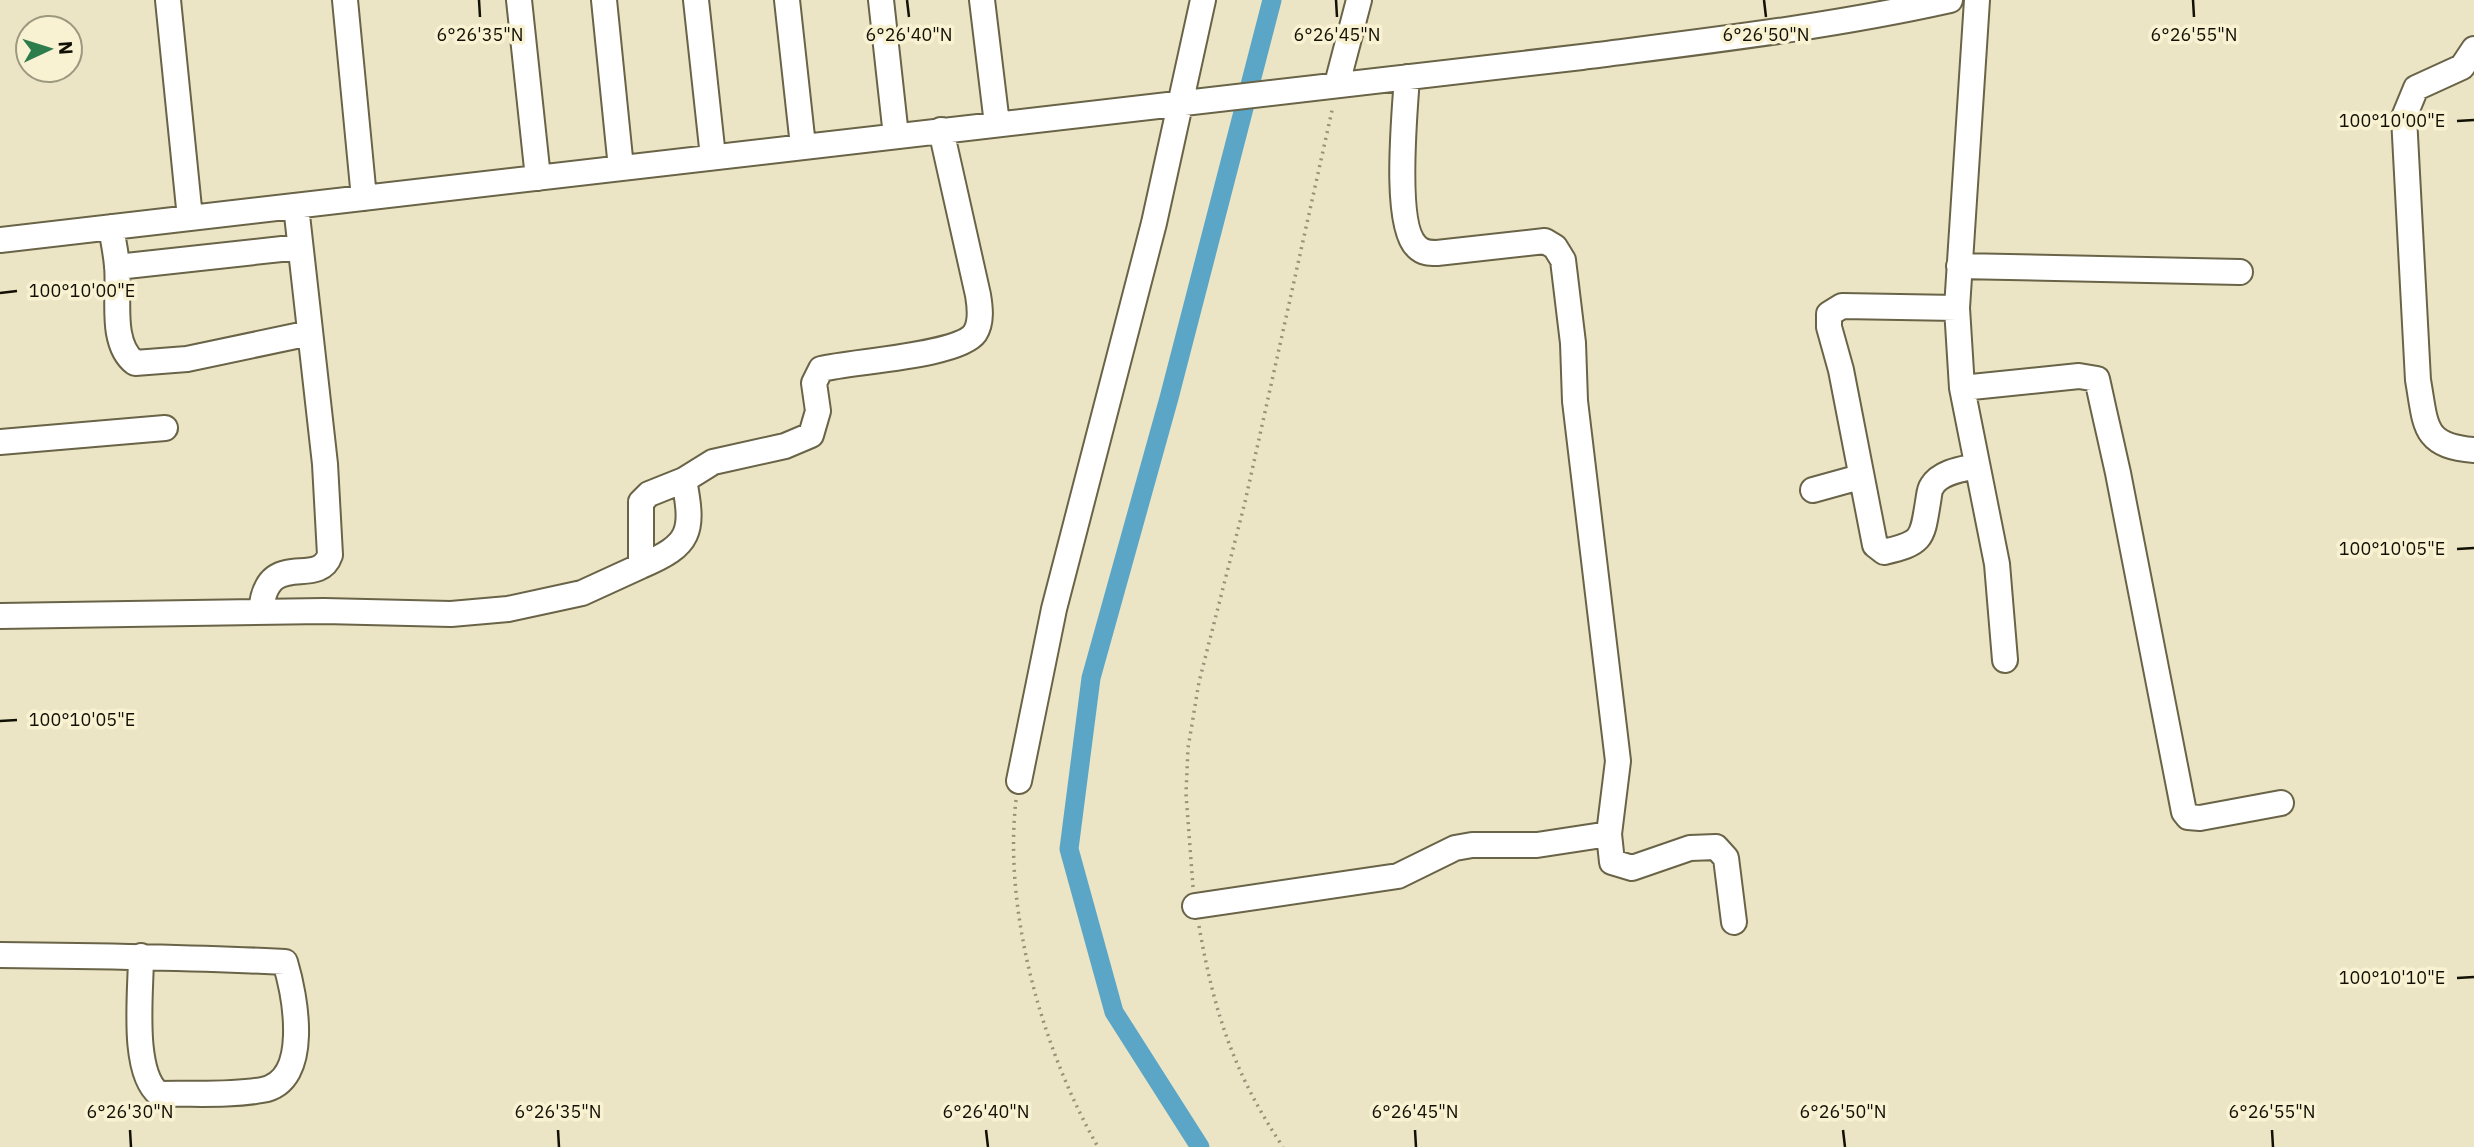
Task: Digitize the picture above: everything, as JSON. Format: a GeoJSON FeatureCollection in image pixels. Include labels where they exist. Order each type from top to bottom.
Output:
{"type":"FeatureCollection","features":[{"type":"Feature","properties":{"kind":"street"},"geometry":{"type":"LineString","coordinates":[[168,0],[190,218]]}},
{"type":"Feature","properties":{"kind":"street"},"geometry":{"type":"LineString","coordinates":[[345,0],[364,198]]}},
{"type":"Feature","properties":{"kind":"street"},"geometry":{"type":"LineString","coordinates":[[519,0],[538,178]]}},
{"type":"Feature","properties":{"kind":"street"},"geometry":{"type":"LineString","coordinates":[[604,0],[621,168]]}},
{"type":"Feature","properties":{"kind":"street"},"geometry":{"type":"LineString","coordinates":[[696,0],[713,157]]}},
{"type":"Feature","properties":{"kind":"street"},"geometry":{"type":"LineString","coordinates":[[787,0],[803,146]]}},
{"type":"Feature","properties":{"kind":"street"},"geometry":{"type":"LineString","coordinates":[[881,0],[896,136]]}},
{"type":"Feature","properties":{"kind":"street"},"geometry":{"type":"LineString","coordinates":[[982,0],[996,124]]}},
{"type":"Feature","properties":{"kind":"street"},"geometry":{"type":"LineString","coordinates":[[1019,782],[1054,609],[1154,223],[1203,0]]}},
{"type":"Feature","properties":{"kind":"street"},"geometry":{"type":"LineString","coordinates":[[1337,84],[1359,0]]}},
{"type":"Feature","properties":{"kind":"street"},"geometry":{"type":"LineString","coordinates":[[0,240],[1761,34],[1882,15],[1950,0]]}},
{"type":"Feature","properties":{"kind":"street"},"geometry":{"type":"LineString","coordinates":[[1977,0],[1957,308],[1962,387],[1997,564],[2005,660]]}},
{"type":"Feature","properties":{"kind":"street"},"geometry":{"type":"LineString","coordinates":[[2474,49],[2462,67],[2416,88],[2404,117],[2418,380],[2426,421],[2440,444],[2450,448],[2474,450]]}},
{"type":"Feature","properties":{"kind":"street"},"geometry":{"type":"LineString","coordinates":[[1407,77],[1403,195],[1405,220],[1416,247],[1426,253],[1437,253],[1545,242],[1555,247],[1563,260],[1573,344],[1575,401],[1618,761],[1609,834],[1612,862],[1632,868],[1690,848],[1716,848],[1727,858],[1734,922]]}},
{"type":"Feature","properties":{"kind":"street"},"geometry":{"type":"LineString","coordinates":[[640,566],[641,502],[649,494],[684,480],[713,461],[785,446],[811,435],[818,411],[814,383],[821,369],[950,348],[975,332],[979,322],[978,295],[941,130]]}},
{"type":"Feature","properties":{"kind":"street"},"geometry":{"type":"LineString","coordinates":[[261,612],[263,591],[273,579],[295,571],[317,569],[324,566],[330,555],[325,464],[296,206]]}},
{"type":"Feature","properties":{"kind":"street"},"geometry":{"type":"LineString","coordinates":[[111,227],[117,267],[119,329],[123,348],[135,363],[187,359],[310,333]]}},
{"type":"Feature","properties":{"kind":"street"},"geometry":{"type":"LineString","coordinates":[[117,267],[300,247]]}},
{"type":"Feature","properties":{"kind":"street"},"geometry":{"type":"LineString","coordinates":[[1959,266],[2241,272]]}},
{"type":"Feature","properties":{"kind":"street"},"geometry":{"type":"LineString","coordinates":[[1957,308],[1846,306],[1829,314],[1829,327],[1841,370],[1875,545],[1884,552],[1907,548],[1919,540],[1924,530],[1932,485],[1943,475],[1976,466]]}},
{"type":"Feature","properties":{"kind":"street"},"geometry":{"type":"LineString","coordinates":[[1962,387],[2079,376],[2097,379],[2118,472],[2183,812],[2188,817],[2200,818],[2281,803]]}},
{"type":"Feature","properties":{"kind":"street"},"geometry":{"type":"LineString","coordinates":[[0,442],[165,428]]}},
{"type":"Feature","properties":{"kind":"street"},"geometry":{"type":"LineString","coordinates":[[1813,490],[1860,477]]}},
{"type":"Feature","properties":{"kind":"street"},"geometry":{"type":"LineString","coordinates":[[0,616],[261,612],[452,614],[508,609],[582,593],[668,555],[685,538],[690,527],[684,480]]}},
{"type":"Feature","properties":{"kind":"street"},"geometry":{"type":"LineString","coordinates":[[1195,906],[1398,876],[1464,846],[1537,845],[1609,834]]}},
{"type":"Feature","properties":{"kind":"street"},"geometry":{"type":"LineString","coordinates":[[0,955],[141,956],[285,962],[292,984],[296,1053],[286,1077],[265,1090],[159,1094],[149,1086],[141,1056],[141,956]]}},
{"type":"Feature","properties":{"kind":"path"},"geometry":{"type":"LineString","coordinates":[[1283,1147],[1258,1109],[1224,1037],[1195,906],[1188,853],[1188,748],[1199,682],[1245,502],[1293,279],[1313,204],[1337,84]]}},
{"type":"Feature","properties":{"kind":"path"},"geometry":{"type":"LineString","coordinates":[[1019,782],[1014,862],[1026,945],[1051,1050],[1080,1115],[1098,1147]]}},
{"type":"Feature","properties":{"kind":"waterway"},"geometry":{"type":"LineString","coordinates":[[1200,1147],[1114,1012],[1069,849],[1091,678],[1169,398],[1272,0]]}}]}
